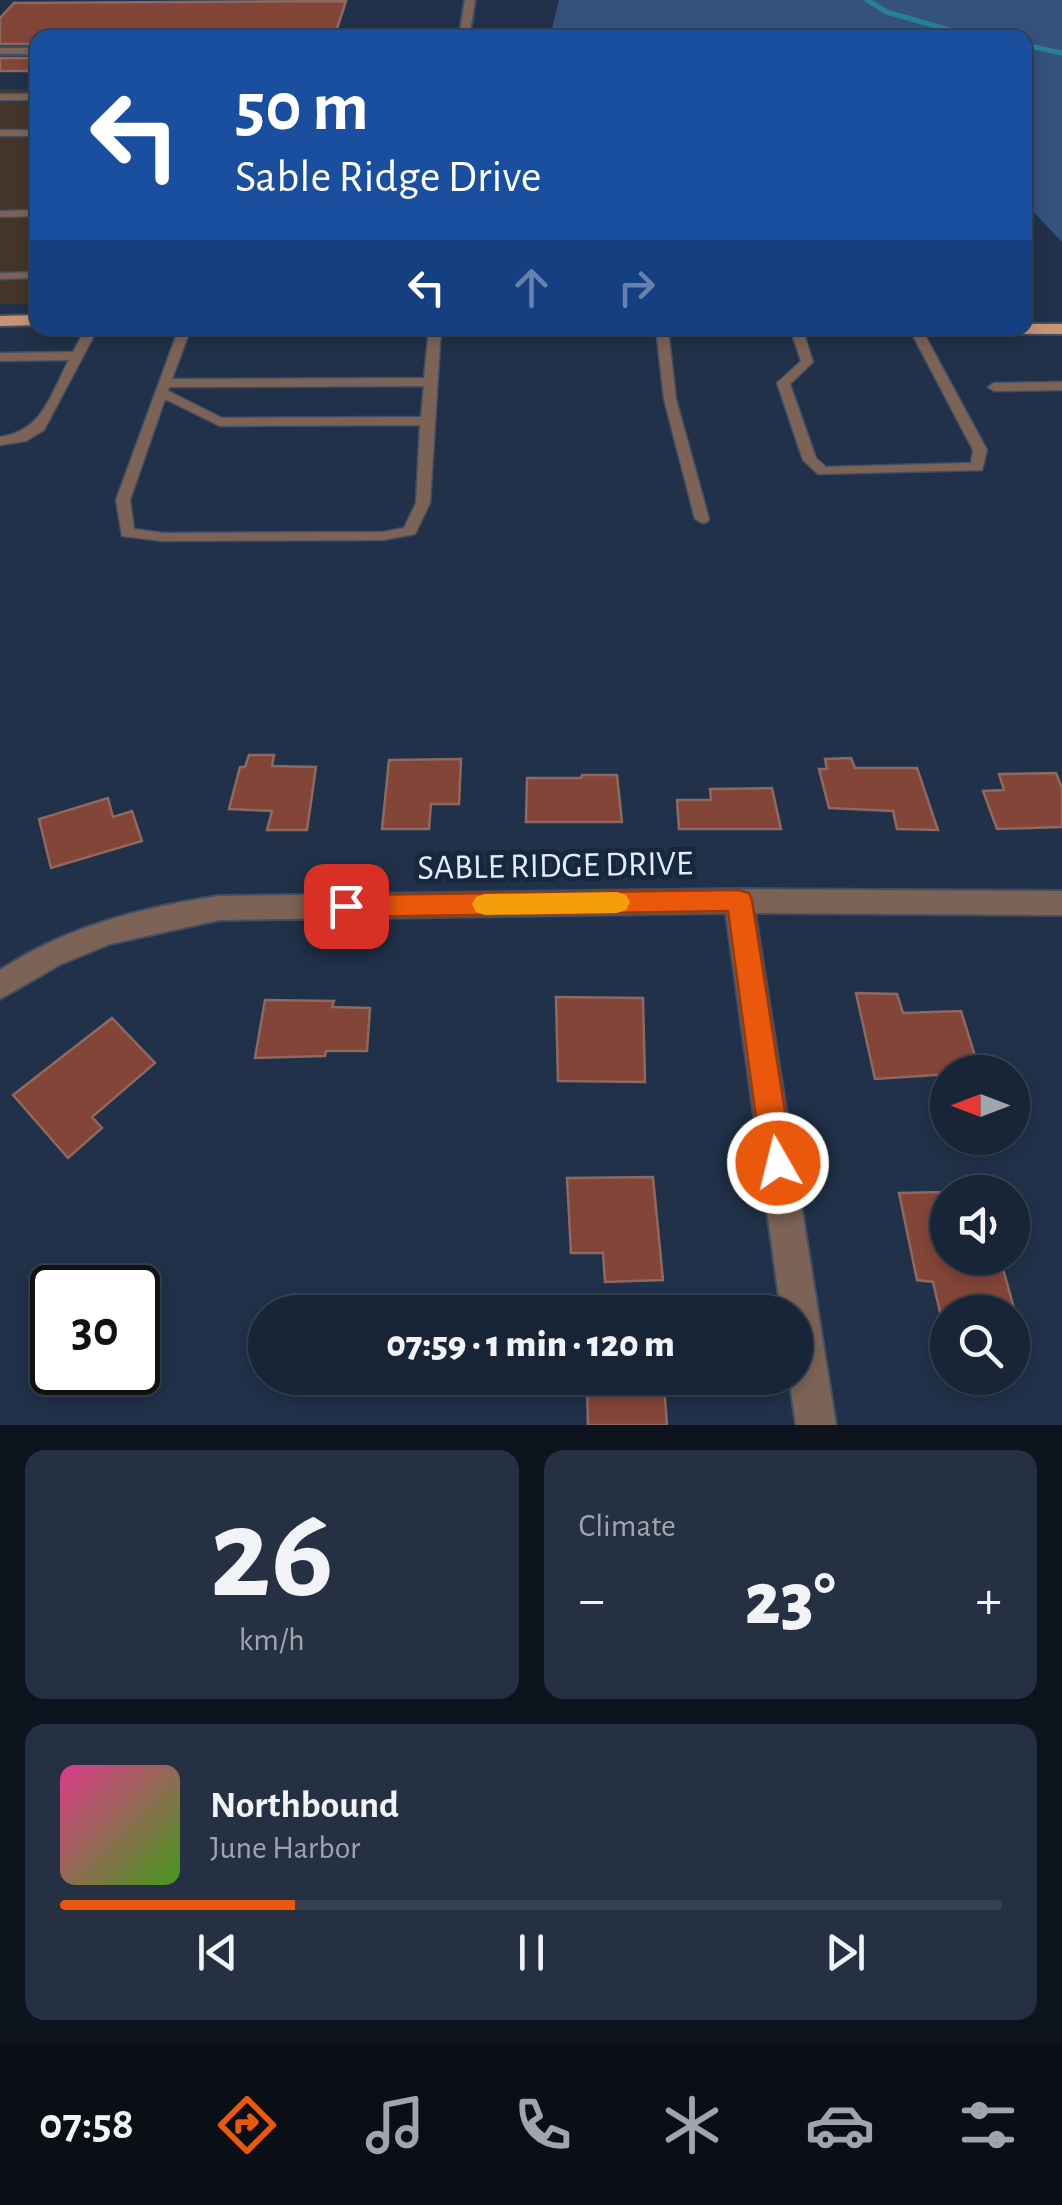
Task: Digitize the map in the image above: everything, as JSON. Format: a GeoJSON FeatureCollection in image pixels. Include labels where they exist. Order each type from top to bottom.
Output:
{"type":"FeatureCollection","features":[{"type":"Feature","properties":{"kind":"main road"},"geometry":{"type":"LineString","coordinates":[[0,321],[30,320]]}},
{"type":"Feature","properties":{"kind":"main road"},"geometry":{"type":"LineString","coordinates":[[1032,326],[1062,329]]}},
{"type":"Feature","properties":{"kind":"street"},"geometry":{"type":"LineString","coordinates":[[465,30],[470,0]]}},
{"type":"Feature","properties":{"kind":"street"},"geometry":{"type":"LineString","coordinates":[[0,51],[30,51]]}},
{"type":"Feature","properties":{"kind":"street"},"geometry":{"type":"LineString","coordinates":[[739,900],[816,1425]]}},
{"type":"Feature","properties":{"kind":"street","name":"SABLE RIDGE DRIVE"},"geometry":{"type":"LineString","coordinates":[[0,986],[56,952],[98,933],[148,919],[219,908],[739,900],[1062,903]]}},
{"type":"Feature","properties":{"kind":"lane"},"geometry":{"type":"LineString","coordinates":[[0,97],[30,97]]}},
{"type":"Feature","properties":{"kind":"lane"},"geometry":{"type":"LineString","coordinates":[[0,133],[30,133]]}},
{"type":"Feature","properties":{"kind":"lane"},"geometry":{"type":"LineString","coordinates":[[0,214],[30,214]]}},
{"type":"Feature","properties":{"kind":"lane"},"geometry":{"type":"LineString","coordinates":[[0,276],[30,275]]}},
{"type":"Feature","properties":{"kind":"lane"},"geometry":{"type":"LineString","coordinates":[[0,441],[21,438],[40,427],[88,335]]}},
{"type":"Feature","properties":{"kind":"lane"},"geometry":{"type":"LineString","coordinates":[[182,335],[123,500],[128,533],[163,537],[383,536],[410,530],[423,502],[435,335]]}},
{"type":"Feature","properties":{"kind":"lane"},"geometry":{"type":"LineString","coordinates":[[663,335],[670,400],[702,519]]}},
{"type":"Feature","properties":{"kind":"lane"},"geometry":{"type":"LineString","coordinates":[[798,335],[806,362],[783,383],[810,460],[824,471],[977,467],[980,450],[919,335]]}},
{"type":"Feature","properties":{"kind":"lane"},"geometry":{"type":"LineString","coordinates":[[0,358],[76,356]]}},
{"type":"Feature","properties":{"kind":"lane"},"geometry":{"type":"LineString","coordinates":[[163,388],[430,382]]}},
{"type":"Feature","properties":{"kind":"lane"},"geometry":{"type":"LineString","coordinates":[[994,386],[1062,386]]}},
{"type":"Feature","properties":{"kind":"lane"},"geometry":{"type":"LineString","coordinates":[[163,388],[220,422],[427,421]]}},
{"type":"Feature","properties":{"kind":"shaded area"},"geometry":{"type":"Polygon","coordinates":[[[559,0],[1062,0],[1062,242],[1032,210],[1032,30],[552,30],[559,0]]]}},
{"type":"Feature","properties":{"kind":"shaded area"},"geometry":{"type":"Polygon","coordinates":[[[0,89],[30,89],[30,304],[0,304],[0,89]]]}},
{"type":"Feature","properties":{"kind":"building"},"geometry":{"type":"Polygon","coordinates":[[[346,1],[337,30],[30,30],[30,44],[0,44],[0,18],[14,3],[346,1]]]}},
{"type":"Feature","properties":{"kind":"building"},"geometry":{"type":"Polygon","coordinates":[[[0,58],[30,58],[30,71],[0,71],[0,58]]]}},
{"type":"Feature","properties":{"kind":"building"},"geometry":{"type":"Polygon","coordinates":[[[249,755],[274,755],[272,766],[316,767],[307,830],[267,830],[272,811],[229,809],[240,767],[245,767],[249,755]]]}},
{"type":"Feature","properties":{"kind":"building"},"geometry":{"type":"Polygon","coordinates":[[[851,758],[855,768],[917,768],[938,830],[897,829],[893,811],[829,808],[819,769],[827,769],[825,759],[851,758]]]}},
{"type":"Feature","properties":{"kind":"building"},"geometry":{"type":"Polygon","coordinates":[[[461,759],[459,804],[431,804],[429,829],[382,829],[389,760],[461,759]]]}},
{"type":"Feature","properties":{"kind":"building"},"geometry":{"type":"Polygon","coordinates":[[[1056,773],[1062,788],[1062,827],[997,829],[983,791],[1004,790],[999,774],[1056,773]]]}},
{"type":"Feature","properties":{"kind":"building"},"geometry":{"type":"Polygon","coordinates":[[[617,775],[622,822],[526,822],[527,778],[617,775]]]}},
{"type":"Feature","properties":{"kind":"building"},"geometry":{"type":"Polygon","coordinates":[[[772,788],[781,829],[679,829],[677,800],[711,800],[710,789],[772,788]]]}},
{"type":"Feature","properties":{"kind":"building"},"geometry":{"type":"Polygon","coordinates":[[[108,798],[113,817],[132,811],[142,841],[51,868],[39,819],[108,798]]]}},
{"type":"Feature","properties":{"kind":"building"},"geometry":{"type":"Polygon","coordinates":[[[856,993],[897,994],[903,1013],[961,1011],[975,1055],[930,1055],[930,1075],[875,1079],[856,993]]]}},
{"type":"Feature","properties":{"kind":"building"},"geometry":{"type":"Polygon","coordinates":[[[556,997],[643,998],[645,1082],[558,1081],[556,997]]]}},
{"type":"Feature","properties":{"kind":"building"},"geometry":{"type":"Polygon","coordinates":[[[265,1000],[334,1001],[332,1007],[370,1008],[367,1051],[255,1058],[265,1000]]]}},
{"type":"Feature","properties":{"kind":"building"},"geometry":{"type":"Polygon","coordinates":[[[112,1018],[155,1063],[92,1117],[102,1128],[68,1158],[13,1095],[112,1018]]]}},
{"type":"Feature","properties":{"kind":"building"},"geometry":{"type":"Polygon","coordinates":[[[653,1177],[663,1280],[605,1282],[603,1253],[571,1253],[567,1178],[653,1177]]]}},
{"type":"Feature","properties":{"kind":"building"},"geometry":{"type":"Polygon","coordinates":[[[930,1192],[930,1275],[1005,1275],[1010,1295],[936,1295],[933,1282],[917,1280],[899,1193],[930,1192]]]}},
{"type":"Feature","properties":{"kind":"building"},"geometry":{"type":"Polygon","coordinates":[[[587,1395],[665,1395],[667,1425],[588,1425],[587,1395]]]}},
{"type":"Feature","properties":{"kind":"waterway"},"geometry":{"type":"LineString","coordinates":[[867,0],[887,12],[949,30]]}},
{"type":"Feature","properties":{"kind":"waterway"},"geometry":{"type":"LineString","coordinates":[[1032,47],[1062,53]]}},
{"type":"Feature","properties":{"kind":"slow traffic"},"geometry":{"type":"LineString","coordinates":[[485,904],[617,902]]}},
{"type":"Feature","properties":{"kind":"route"},"geometry":{"type":"LineString","coordinates":[[346,906],[739,900],[778,1163]]}}]}
